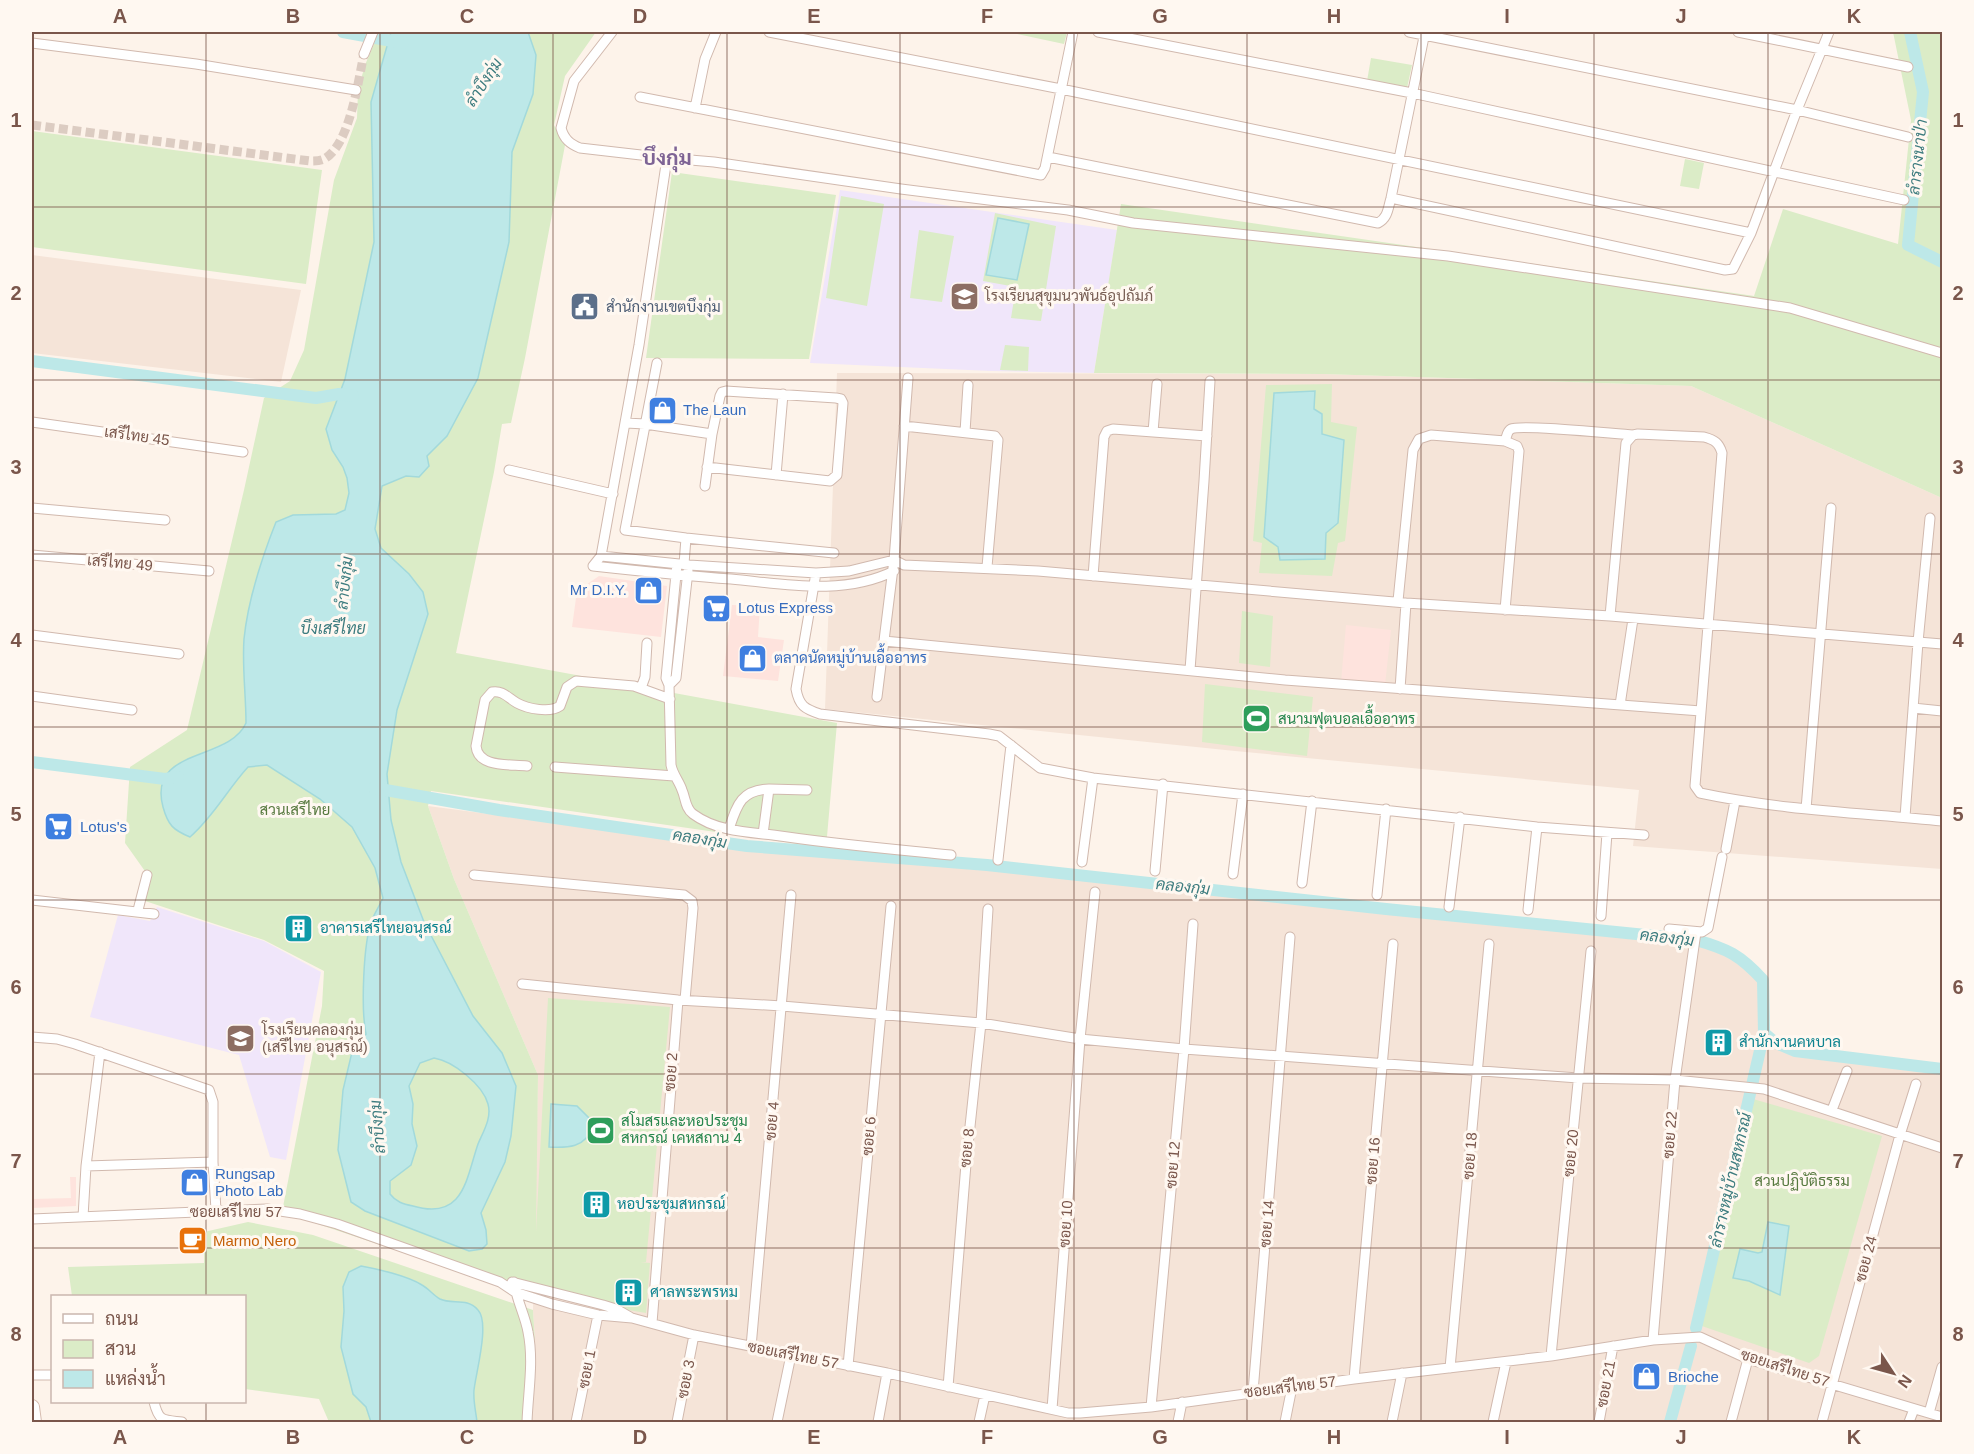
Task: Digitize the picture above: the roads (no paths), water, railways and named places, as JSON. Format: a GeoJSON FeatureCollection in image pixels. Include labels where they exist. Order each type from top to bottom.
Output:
{"type":"FeatureCollection","features":[{"type":"Feature","properties":{"kind":"main road"},"geometry":{"type":"LineString","coordinates":[[32,1407],[34,1422]]}},
{"type":"Feature","properties":{"kind":"street"},"geometry":{"type":"LineString","coordinates":[[364,54],[373,32]]}},
{"type":"Feature","properties":{"kind":"street"},"geometry":{"type":"LineString","coordinates":[[612,32],[574,81],[561,128],[562,134],[571,145],[580,148],[714,162],[1045,207],[1133,223],[1448,256],[1790,308],[1942,353]]}},
{"type":"Feature","properties":{"kind":"street"},"geometry":{"type":"LineString","coordinates":[[695,108],[705,59],[716,32]]}},
{"type":"Feature","properties":{"kind":"street"},"geometry":{"type":"LineString","coordinates":[[769,32],[1060,89],[1751,233]]}},
{"type":"Feature","properties":{"kind":"street"},"geometry":{"type":"LineString","coordinates":[[640,97],[1036,175],[1043,174],[1072,32]]}},
{"type":"Feature","properties":{"kind":"street"},"geometry":{"type":"LineString","coordinates":[[1098,32],[1412,93],[1904,200]]}},
{"type":"Feature","properties":{"kind":"street"},"geometry":{"type":"LineString","coordinates":[[1409,32],[1425,33],[1797,110],[1908,137]]}},
{"type":"Feature","properties":{"kind":"street"},"geometry":{"type":"LineString","coordinates":[[1738,32],[1908,67]]}},
{"type":"Feature","properties":{"kind":"street"},"geometry":{"type":"LineString","coordinates":[[1391,198],[1725,270],[1733,269],[1751,233],[1828,32]]}},
{"type":"Feature","properties":{"kind":"street"},"geometry":{"type":"LineString","coordinates":[[1048,156],[1378,223],[1386,216],[1391,198],[1425,33]]}},
{"type":"Feature","properties":{"kind":"street"},"geometry":{"type":"LineString","coordinates":[[32,43],[196,64],[356,90]]}},
{"type":"Feature","properties":{"kind":"street"},"geometry":{"type":"LineString","coordinates":[[667,158],[626,423],[601,556],[593,566],[675,576],[813,586],[849,584],[891,572],[904,565]]}},
{"type":"Feature","properties":{"kind":"street"},"geometry":{"type":"LineString","coordinates":[[657,363],[624,528],[628,532],[834,553]]}},
{"type":"Feature","properties":{"kind":"street"},"geometry":{"type":"LineString","coordinates":[[877,697],[894,560],[908,378]]}},
{"type":"Feature","properties":{"kind":"street"},"geometry":{"type":"LineString","coordinates":[[1190,670],[1210,381]]}},
{"type":"Feature","properties":{"kind":"street"},"geometry":{"type":"LineString","coordinates":[[1154,432],[1157,384]]}},
{"type":"Feature","properties":{"kind":"street"},"geometry":{"type":"LineString","coordinates":[[965,432],[968,385]]}},
{"type":"Feature","properties":{"kind":"street"},"geometry":{"type":"LineString","coordinates":[[705,486],[707,467],[712,434],[722,392],[841,399],[844,408],[835,479],[830,481],[707,467]]}},
{"type":"Feature","properties":{"kind":"street"},"geometry":{"type":"LineString","coordinates":[[776,475],[783,394]]}},
{"type":"Feature","properties":{"kind":"street","name":"เสรีไทย 45"},"geometry":{"type":"LineString","coordinates":[[32,422],[243,452]]}},
{"type":"Feature","properties":{"kind":"street"},"geometry":{"type":"LineString","coordinates":[[626,423],[712,434]]}},
{"type":"Feature","properties":{"kind":"street"},"geometry":{"type":"LineString","coordinates":[[904,426],[995,436],[998,440],[987,567]]}},
{"type":"Feature","properties":{"kind":"street"},"geometry":{"type":"LineString","coordinates":[[1506,441],[1508,432],[1514,428],[1704,437],[1719,444],[1722,453],[1695,786],[1700,793],[1735,801],[1942,820]]}},
{"type":"Feature","properties":{"kind":"street"},"geometry":{"type":"LineString","coordinates":[[1093,576],[1104,437],[1107,431],[1113,429],[1207,436]]}},
{"type":"Feature","properties":{"kind":"street"},"geometry":{"type":"LineString","coordinates":[[1400,688],[1402,602],[1413,450],[1419,439],[1431,435],[1506,441],[1513,443],[1519,451],[1505,610]]}},
{"type":"Feature","properties":{"kind":"street"},"geometry":{"type":"LineString","coordinates":[[1610,616],[1626,443],[1633,435]]}},
{"type":"Feature","properties":{"kind":"street"},"geometry":{"type":"LineString","coordinates":[[509,470],[613,494]]}},
{"type":"Feature","properties":{"kind":"street"},"geometry":{"type":"LineString","coordinates":[[32,508],[165,520]]}},
{"type":"Feature","properties":{"kind":"street"},"geometry":{"type":"LineString","coordinates":[[1806,808],[1831,508]]}},
{"type":"Feature","properties":{"kind":"street"},"geometry":{"type":"LineString","coordinates":[[1905,817],[1930,518]]}},
{"type":"Feature","properties":{"kind":"street"},"geometry":{"type":"LineString","coordinates":[[687,538],[683,564],[675,576],[666,678],[670,699],[671,765],[686,806],[692,813],[729,829],[836,845],[951,855]]}},
{"type":"Feature","properties":{"kind":"street","name":"เสรีไทย 49"},"geometry":{"type":"LineString","coordinates":[[32,555],[209,571]]}},
{"type":"Feature","properties":{"kind":"street"},"geometry":{"type":"LineString","coordinates":[[601,556],[816,573],[849,571],[894,560],[904,565],[987,567],[1942,644]]}},
{"type":"Feature","properties":{"kind":"street"},"geometry":{"type":"LineString","coordinates":[[669,685],[676,678],[687,576],[683,564]]}},
{"type":"Feature","properties":{"kind":"street"},"geometry":{"type":"LineString","coordinates":[[732,579],[733,567]]}},
{"type":"Feature","properties":{"kind":"street"},"geometry":{"type":"LineString","coordinates":[[816,573],[796,689],[798,700],[807,709],[820,714],[999,736],[1040,768],[1093,778],[1537,827],[1644,836]]}},
{"type":"Feature","properties":{"kind":"street"},"geometry":{"type":"LineString","coordinates":[[1620,705],[1633,618]]}},
{"type":"Feature","properties":{"kind":"street"},"geometry":{"type":"LineString","coordinates":[[669,632],[681,633]]}},
{"type":"Feature","properties":{"kind":"street"},"geometry":{"type":"LineString","coordinates":[[32,635],[179,654]]}},
{"type":"Feature","properties":{"kind":"street"},"geometry":{"type":"LineString","coordinates":[[884,641],[1285,680],[1701,711]]}},
{"type":"Feature","properties":{"kind":"street"},"geometry":{"type":"LineString","coordinates":[[641,688],[645,677],[647,643]]}},
{"type":"Feature","properties":{"kind":"street"},"geometry":{"type":"LineString","coordinates":[[527,766],[486,761],[480,759],[476,754],[485,700],[492,692],[503,693],[525,706],[550,710],[560,706],[567,687],[576,681],[641,688],[670,699]]}},
{"type":"Feature","properties":{"kind":"street"},"geometry":{"type":"LineString","coordinates":[[32,696],[132,710]]}},
{"type":"Feature","properties":{"kind":"street"},"geometry":{"type":"LineString","coordinates":[[1914,708],[1942,711]]}},
{"type":"Feature","properties":{"kind":"street"},"geometry":{"type":"LineString","coordinates":[[998,860],[1011,745]]}},
{"type":"Feature","properties":{"kind":"street"},"geometry":{"type":"LineString","coordinates":[[555,767],[674,776]]}},
{"type":"Feature","properties":{"kind":"street"},"geometry":{"type":"LineString","coordinates":[[1082,862],[1093,778]]}},
{"type":"Feature","properties":{"kind":"street"},"geometry":{"type":"LineString","coordinates":[[1155,871],[1163,784]]}},
{"type":"Feature","properties":{"kind":"street"},"geometry":{"type":"LineString","coordinates":[[729,829],[736,810],[747,794],[756,790],[768,789],[807,790]]}},
{"type":"Feature","properties":{"kind":"street"},"geometry":{"type":"LineString","coordinates":[[763,834],[768,789]]}},
{"type":"Feature","properties":{"kind":"street"},"geometry":{"type":"LineString","coordinates":[[1233,874],[1243,794]]}},
{"type":"Feature","properties":{"kind":"street"},"geometry":{"type":"LineString","coordinates":[[1302,883],[1312,801]]}},
{"type":"Feature","properties":{"kind":"street"},"geometry":{"type":"LineString","coordinates":[[1668,929],[1696,937],[1708,928],[1735,801]]}},
{"type":"Feature","properties":{"kind":"street"},"geometry":{"type":"LineString","coordinates":[[1377,895],[1386,809]]}},
{"type":"Feature","properties":{"kind":"street"},"geometry":{"type":"LineString","coordinates":[[1449,907],[1460,817]]}},
{"type":"Feature","properties":{"kind":"street"},"geometry":{"type":"LineString","coordinates":[[1528,910],[1537,827]]}},
{"type":"Feature","properties":{"kind":"street"},"geometry":{"type":"LineString","coordinates":[[1601,916],[1607,833]]}},
{"type":"Feature","properties":{"kind":"street"},"geometry":{"type":"LineString","coordinates":[[138,910],[147,874]]}},
{"type":"Feature","properties":{"kind":"street","name":"ซอย 2"},"geometry":{"type":"LineString","coordinates":[[474,874],[689,897],[693,901],[681,1000],[652,1323]]}},
{"type":"Feature","properties":{"kind":"street","name":"ซอย 10"},"geometry":{"type":"LineString","coordinates":[[1052,1409],[1080,1039],[1095,892]]}},
{"type":"Feature","properties":{"kind":"street","name":"ซอย 4"},"geometry":{"type":"LineString","coordinates":[[751,1347],[791,895]]}},
{"type":"Feature","properties":{"kind":"street"},"geometry":{"type":"LineString","coordinates":[[32,900],[138,910],[154,914]]}},
{"type":"Feature","properties":{"kind":"street","name":"ซอย 6"},"geometry":{"type":"LineString","coordinates":[[848,1366],[891,906]]}},
{"type":"Feature","properties":{"kind":"street","name":"ซอย 8"},"geometry":{"type":"LineString","coordinates":[[948,1387],[966,1164],[981,1023],[988,909]]}},
{"type":"Feature","properties":{"kind":"street","name":"ซอย 12"},"geometry":{"type":"LineString","coordinates":[[1151,1407],[1184,1049],[1193,924]]}},
{"type":"Feature","properties":{"kind":"street","name":"ซอย 14"},"geometry":{"type":"LineString","coordinates":[[1253,1392],[1290,937]]}},
{"type":"Feature","properties":{"kind":"street","name":"ซอย 22"},"geometry":{"type":"LineString","coordinates":[[1653,1340],[1675,1080],[1696,937]]}},
{"type":"Feature","properties":{"kind":"street","name":"ซอย 16"},"geometry":{"type":"LineString","coordinates":[[1354,1379],[1393,944]]}},
{"type":"Feature","properties":{"kind":"street","name":"ซอย 18"},"geometry":{"type":"LineString","coordinates":[[1450,1368],[1488,944]]}},
{"type":"Feature","properties":{"kind":"street","name":"ซอย 20"},"geometry":{"type":"LineString","coordinates":[[1551,1356],[1591,951]]}},
{"type":"Feature","properties":{"kind":"street"},"geometry":{"type":"LineString","coordinates":[[522,984],[681,1000],[981,1023],[1080,1039],[1184,1049],[1578,1078],[1675,1080],[1764,1089],[1942,1148]]}},
{"type":"Feature","properties":{"kind":"street"},"geometry":{"type":"LineString","coordinates":[[32,1037],[57,1039],[208,1090],[213,1102],[216,1210]]}},
{"type":"Feature","properties":{"kind":"street"},"geometry":{"type":"LineString","coordinates":[[83,1217],[86,1166],[100,1052]]}},
{"type":"Feature","properties":{"kind":"street"},"geometry":{"type":"LineString","coordinates":[[1832,1110],[1847,1071]]}},
{"type":"Feature","properties":{"kind":"street","name":"ซอย 24"},"geometry":{"type":"LineString","coordinates":[[1822,1422],[1916,1084]]}},
{"type":"Feature","properties":{"kind":"street"},"geometry":{"type":"LineString","coordinates":[[86,1166],[213,1162]]}},
{"type":"Feature","properties":{"kind":"street","name":"ซอยเสรีไทย 57"},"geometry":{"type":"LineString","coordinates":[[32,1220],[216,1210],[267,1209],[300,1214],[337,1224],[515,1287],[609,1307],[632,1318]]}},
{"type":"Feature","properties":{"kind":"street"},"geometry":{"type":"LineString","coordinates":[[515,1287],[529,1334],[527,1422]]}},
{"type":"Feature","properties":{"kind":"street","name":"ซอยเสรีไทย 57"},"geometry":{"type":"LineString","coordinates":[[515,1287],[544,1302],[598,1315],[632,1318],[694,1335],[888,1373],[1052,1409],[1080,1418],[1253,1392],[1506,1362],[1653,1340],[1700,1337],[1748,1359],[1942,1418]]}},
{"type":"Feature","properties":{"kind":"street","name":"ซอย 1"},"geometry":{"type":"LineString","coordinates":[[576,1422],[598,1315]]}},
{"type":"Feature","properties":{"kind":"street","name":"ซอย 3"},"geometry":{"type":"LineString","coordinates":[[677,1422],[694,1335]]}},
{"type":"Feature","properties":{"kind":"street","name":"ซอย 21"},"geometry":{"type":"LineString","coordinates":[[1599,1422],[1613,1347]]}},
{"type":"Feature","properties":{"kind":"street"},"geometry":{"type":"LineString","coordinates":[[777,1422],[791,1355]]}},
{"type":"Feature","properties":{"kind":"street"},"geometry":{"type":"LineString","coordinates":[[1731,1422],[1748,1359]]}},
{"type":"Feature","properties":{"kind":"street"},"geometry":{"type":"LineString","coordinates":[[1493,1422],[1506,1362]]}},
{"type":"Feature","properties":{"kind":"street"},"geometry":{"type":"LineString","coordinates":[[1929,1413],[1942,1367]]}},
{"type":"Feature","properties":{"kind":"street"},"geometry":{"type":"LineString","coordinates":[[878,1422],[888,1373]]}},
{"type":"Feature","properties":{"kind":"street"},"geometry":{"type":"LineString","coordinates":[[1392,1422],[1402,1373]]}},
{"type":"Feature","properties":{"kind":"street"},"geometry":{"type":"LineString","coordinates":[[32,1376],[51,1375]]}},
{"type":"Feature","properties":{"kind":"street"},"geometry":{"type":"LineString","coordinates":[[1285,1422],[1292,1387]]}},
{"type":"Feature","properties":{"kind":"street"},"geometry":{"type":"LineString","coordinates":[[979,1422],[985,1395]]}},
{"type":"Feature","properties":{"kind":"street"},"geometry":{"type":"LineString","coordinates":[[1178,1422],[1182,1402]]}},
{"type":"Feature","properties":{"kind":"street"},"geometry":{"type":"LineString","coordinates":[[154,1403],[157,1416],[182,1422]]}},
{"type":"Feature","properties":{"kind":"street"},"geometry":{"type":"LineString","coordinates":[[1909,1422],[1914,1409]]}},
{"type":"Feature","properties":{"kind":"water","name":"บึงเสรีไทย"},"geometry":{"type":"Polygon","coordinates":[[[391,32],[528,32],[536,55],[533,94],[512,152],[509,242],[478,378],[447,436],[427,456],[429,466],[419,477],[406,476],[382,486],[375,529],[381,548],[409,574],[423,592],[428,614],[397,710],[387,774],[391,820],[401,862],[424,922],[473,1016],[502,1053],[516,1086],[511,1136],[505,1162],[481,1213],[487,1244],[482,1249],[469,1251],[365,1211],[351,1202],[338,1150],[343,1090],[352,1052],[366,1034],[363,993],[367,944],[372,920],[383,898],[375,868],[352,827],[320,799],[267,765],[248,767],[190,837],[179,832],[169,823],[163,807],[161,788],[167,774],[178,764],[224,744],[237,735],[246,723],[243,660],[246,624],[256,580],[276,522],[293,515],[336,514],[345,510],[349,493],[347,478],[332,450],[326,429],[345,379],[374,242],[371,102],[391,32]],[[434,1058],[420,1063],[409,1086],[413,1104],[412,1124],[417,1146],[411,1165],[390,1181],[390,1194],[397,1201],[430,1209],[443,1208],[460,1194],[466,1183],[489,1114],[485,1097],[474,1082],[442,1060],[434,1058]]]}},
{"type":"Feature","properties":{"kind":"water"},"geometry":{"type":"Polygon","coordinates":[[[998,218],[1029,224],[1017,280],[986,275],[998,218]]]}},
{"type":"Feature","properties":{"kind":"water"},"geometry":{"type":"Polygon","coordinates":[[[1315,391],[1314,409],[1322,414],[1322,434],[1344,440],[1338,523],[1326,533],[1325,559],[1280,560],[1278,547],[1264,537],[1274,393],[1315,391]]]}},
{"type":"Feature","properties":{"kind":"water"},"geometry":{"type":"Polygon","coordinates":[[[551,1104],[577,1106],[589,1118],[592,1127],[581,1143],[569,1147],[549,1147],[551,1104]]]}},
{"type":"Feature","properties":{"kind":"water"},"geometry":{"type":"Polygon","coordinates":[[[1768,1222],[1789,1226],[1780,1295],[1749,1281],[1733,1278],[1740,1249],[1762,1252],[1768,1222]]]}},
{"type":"Feature","properties":{"kind":"water"},"geometry":{"type":"Polygon","coordinates":[[[361,1266],[409,1279],[440,1299],[464,1302],[478,1310],[483,1325],[483,1336],[474,1390],[477,1422],[371,1422],[366,1407],[353,1394],[341,1347],[343,1287],[349,1272],[361,1266]]]}},
{"type":"Feature","properties":{"kind":"waterway"},"geometry":{"type":"LineString","coordinates":[[343,32],[403,43]]}},
{"type":"Feature","properties":{"kind":"waterway","name":"ลำรางนาป่า"},"geometry":{"type":"LineString","coordinates":[[1910,32],[1923,92],[1908,245],[1942,262]]}},
{"type":"Feature","properties":{"kind":"waterway"},"geometry":{"type":"LineString","coordinates":[[32,361],[316,398],[339,394],[353,396]]}},
{"type":"Feature","properties":{"kind":"waterway"},"geometry":{"type":"LineString","coordinates":[[32,762],[165,779],[178,777]]}},
{"type":"Feature","properties":{"kind":"waterway","name":"คลองกุ่ม"},"geometry":{"type":"LineString","coordinates":[[374,788],[499,810],[747,846],[987,865],[1696,940],[1733,954],[1763,980],[1764,1033],[1776,1043],[1795,1051],[1942,1069]]}},
{"type":"Feature","properties":{"kind":"waterway","name":"ลำรางหมู่บ้านสหกรณ์"},"geometry":{"type":"LineString","coordinates":[[1696,1328],[1764,1033]]}},
{"type":"Feature","properties":{"kind":"waterway","name":"ลำรางหมู่บ้านสหกรณ์"},"geometry":{"type":"LineString","coordinates":[[1670,1422],[1691,1346]]}},
{"type":"Feature","properties":{"kind":"tunnel"},"geometry":{"type":"LineString","coordinates":[[32,125],[310,161],[321,160],[333,152],[346,127],[356,95],[364,54]]}},
{"type":"Feature","properties":{"kind":"place","name":"โรงเรียนสุขุมนวพันธ์อุปถัมภ์"},"geometry":{"type":"Point","coordinates":[964,296]}},
{"type":"Feature","properties":{"kind":"place","name":"สำนักงานเขตบึงกุ่ม"},"geometry":{"type":"Point","coordinates":[585,307]}},
{"type":"Feature","properties":{"kind":"place","name":"The Laun"},"geometry":{"type":"Point","coordinates":[662,410]}},
{"type":"Feature","properties":{"kind":"place","name":"Mr D.I.Y."},"geometry":{"type":"Point","coordinates":[648,590]}},
{"type":"Feature","properties":{"kind":"place","name":"Lotus Express"},"geometry":{"type":"Point","coordinates":[717,608]}},
{"type":"Feature","properties":{"kind":"place","name":"ตลาดนัดหมู่บ้านเอื้ออาทร"},"geometry":{"type":"Point","coordinates":[753,658]}},
{"type":"Feature","properties":{"kind":"place","name":"สนามฟุตบอลเอื้ออาทร"},"geometry":{"type":"Point","coordinates":[1257,719]}},
{"type":"Feature","properties":{"kind":"place","name":"Lotus's"},"geometry":{"type":"Point","coordinates":[59,827]}},
{"type":"Feature","properties":{"kind":"place","name":"อาคารเสรีไทยอนุสรณ์"},"geometry":{"type":"Point","coordinates":[299,928]}},
{"type":"Feature","properties":{"kind":"place","name":"โรงเรียนคลองกุ่ม (เสรีไทย อนุสรณ์)"},"geometry":{"type":"Point","coordinates":[241,1039]}},
{"type":"Feature","properties":{"kind":"place","name":"สำนักงานคหบาล"},"geometry":{"type":"Point","coordinates":[1718,1042]}},
{"type":"Feature","properties":{"kind":"place","name":"สโมสรและหอประชุม สหกรณ์ เคหสถาน 4"},"geometry":{"type":"Point","coordinates":[600,1130]}},
{"type":"Feature","properties":{"kind":"place","name":"Rungsap Photo Lab"},"geometry":{"type":"Point","coordinates":[194,1183]}},
{"type":"Feature","properties":{"kind":"place","name":"หอประชุมสหกรณ์"},"geometry":{"type":"Point","coordinates":[596,1204]}},
{"type":"Feature","properties":{"kind":"place","name":"Marmo Nero"},"geometry":{"type":"Point","coordinates":[192,1241]}},
{"type":"Feature","properties":{"kind":"place","name":"ศาลพระพรหม"},"geometry":{"type":"Point","coordinates":[629,1292]}},
{"type":"Feature","properties":{"kind":"place","name":"Brioche"},"geometry":{"type":"Point","coordinates":[1647,1377]}},
{"type":"Feature","properties":{"kind":"district","name":"บึงกุ่ม"},"geometry":{"type":"Point","coordinates":[667,158]}},
{"type":"Feature","properties":{"kind":"water label","name":"ลำบึงกุ่ม"},"geometry":{"type":"Point","coordinates":[483,82]}},
{"type":"Feature","properties":{"kind":"water label","name":"ลำบึงกุ่ม"},"geometry":{"type":"Point","coordinates":[344,583]}},
{"type":"Feature","properties":{"kind":"water label","name":"ลำบึงกุ่ม"},"geometry":{"type":"Point","coordinates":[377,1127]}},
{"type":"Feature","properties":{"kind":"park label","name":"สวนเสรีไทย"},"geometry":{"type":"Point","coordinates":[295,810]}},
{"type":"Feature","properties":{"kind":"park label","name":"สวนปฏิบัติธรรม"},"geometry":{"type":"Point","coordinates":[1802,1181]}}]}
